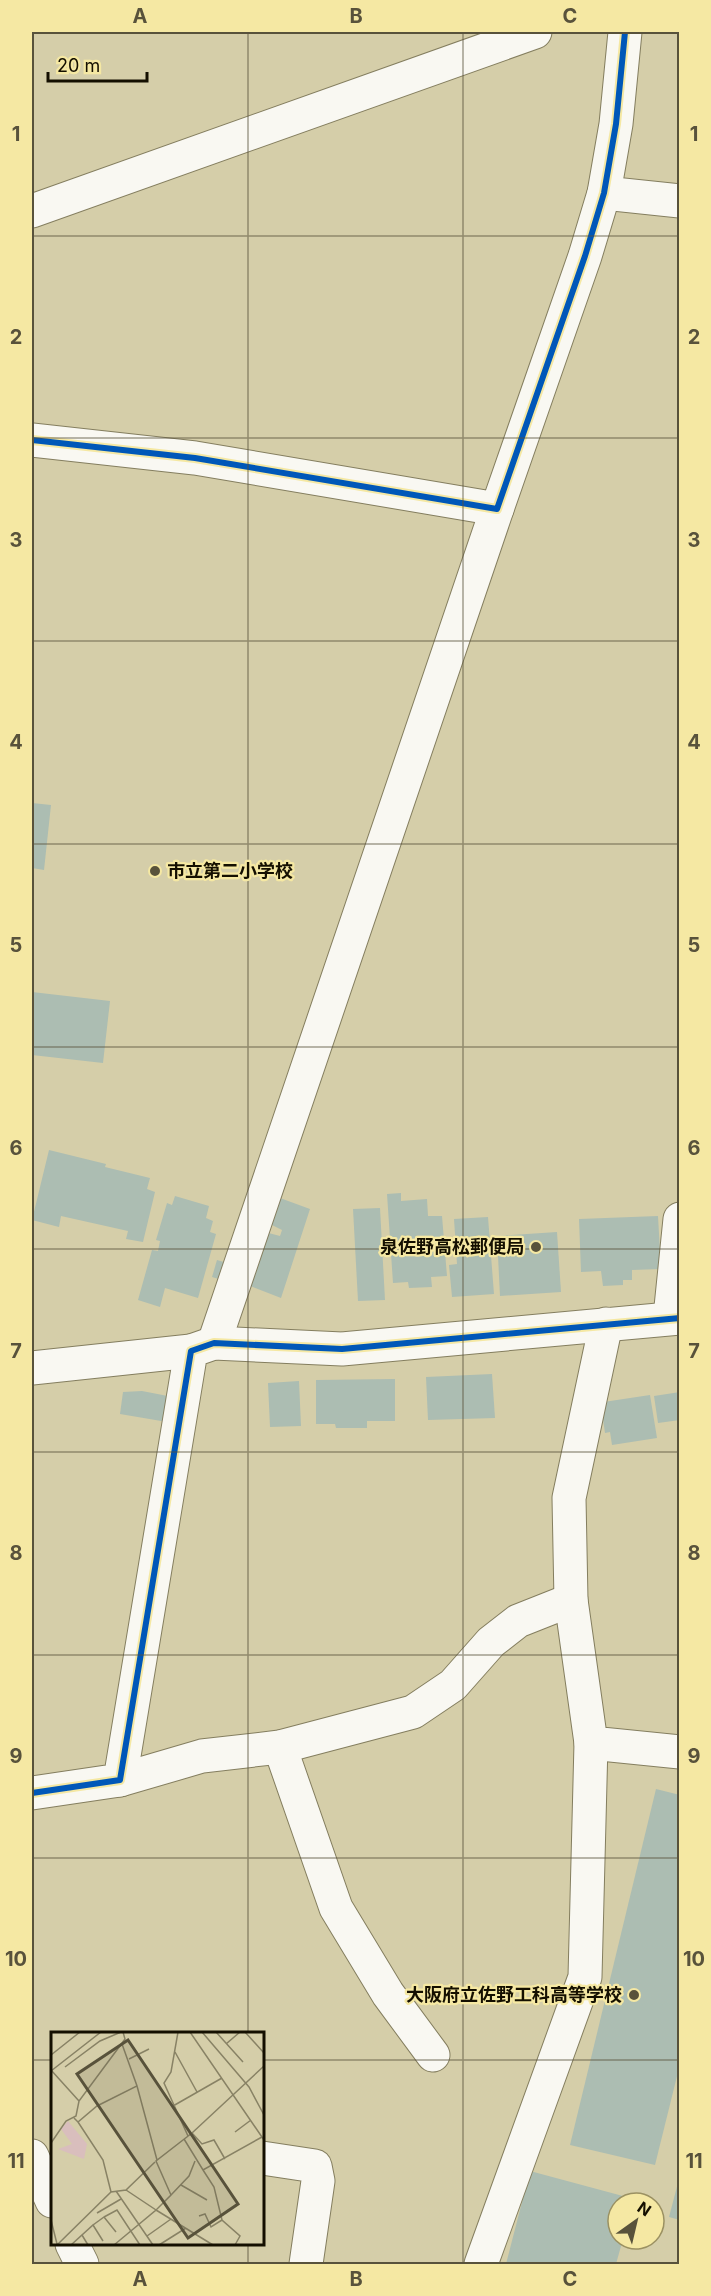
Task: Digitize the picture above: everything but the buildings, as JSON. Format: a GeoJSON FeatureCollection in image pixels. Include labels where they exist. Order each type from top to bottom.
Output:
{"type":"FeatureCollection","features":[{"type":"Feature","properties":{"kind":"street"},"geometry":{"type":"LineString","coordinates":[[32,211],[535,32]]}},
{"type":"Feature","properties":{"kind":"street"},"geometry":{"type":"LineString","coordinates":[[120,1780],[203,1347],[585,256],[604,193],[616,124],[625,32]]}},
{"type":"Feature","properties":{"kind":"street"},"geometry":{"type":"LineString","coordinates":[[604,193],[680,201]]}},
{"type":"Feature","properties":{"kind":"street"},"geometry":{"type":"LineString","coordinates":[[32,440],[195,458],[497,509]]}},
{"type":"Feature","properties":{"kind":"street"},"geometry":{"type":"LineString","coordinates":[[32,1368],[203,1347],[342,1349],[675,1317],[680,1219]]}},
{"type":"Feature","properties":{"kind":"street"},"geometry":{"type":"LineString","coordinates":[[481,2265],[585,1977],[591,1743],[571,1600],[569,1498],[606,1324]]}},
{"type":"Feature","properties":{"kind":"street"},"geometry":{"type":"LineString","coordinates":[[32,1793],[120,1780],[202,1756],[280,1747],[414,1712],[453,1685],[491,1642],[518,1621],[571,1600]]}},
{"type":"Feature","properties":{"kind":"street"},"geometry":{"type":"LineString","coordinates":[[591,1743],[680,1752]]}},
{"type":"Feature","properties":{"kind":"street"},"geometry":{"type":"LineString","coordinates":[[280,1747],[336,1908],[388,1994],[433,2055]]}},
{"type":"Feature","properties":{"kind":"street"},"geometry":{"type":"LineString","coordinates":[[32,2156],[44,2192]]}},
{"type":"Feature","properties":{"kind":"street"},"geometry":{"type":"LineString","coordinates":[[264,2158],[315,2166],[318,2181],[306,2265]]}},
{"type":"Feature","properties":{"kind":"street"},"geometry":{"type":"LineString","coordinates":[[72,2245],[82,2265]]}},
{"type":"Feature","properties":{"kind":"cycle path"},"geometry":{"type":"LineString","coordinates":[[32,440],[195,458],[497,509],[585,256],[604,193],[616,124],[625,32]]}},
{"type":"Feature","properties":{"kind":"cycle path"},"geometry":{"type":"LineString","coordinates":[[32,1793],[120,1780],[191,1351],[214,1343],[342,1349],[680,1318]]}},
{"type":"Feature","properties":{"kind":"place","name":"市立第二小学校"},"geometry":{"type":"Point","coordinates":[155,871]}},
{"type":"Feature","properties":{"kind":"place","name":"泉佐野高松郵便局"},"geometry":{"type":"Point","coordinates":[536,1247]}},
{"type":"Feature","properties":{"kind":"place","name":"大阪府立佐野工科高等学校"},"geometry":{"type":"Point","coordinates":[634,1995]}}]}
